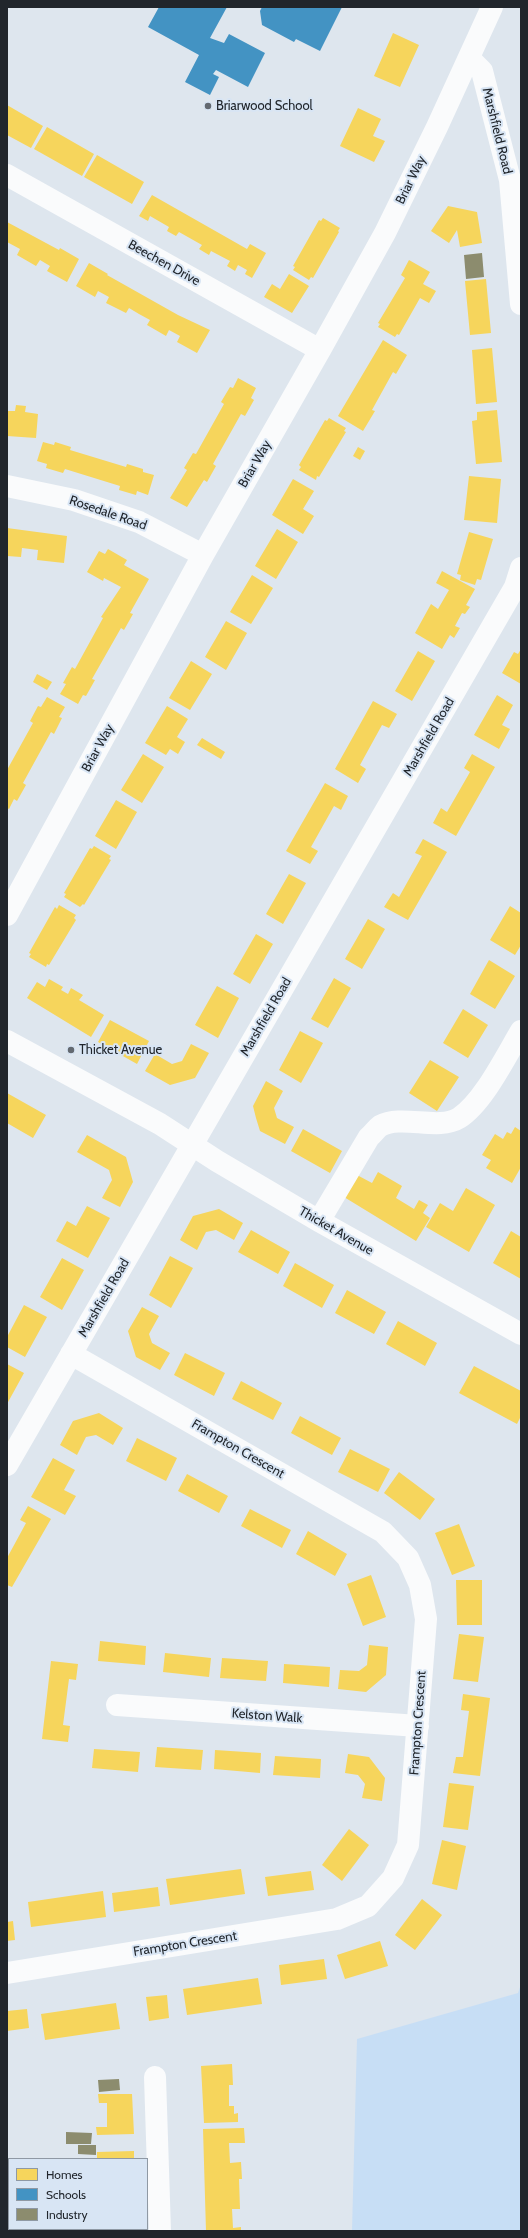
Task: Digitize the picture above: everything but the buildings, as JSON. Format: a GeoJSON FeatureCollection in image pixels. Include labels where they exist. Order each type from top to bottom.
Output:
{"type":"FeatureCollection","features":[{"type":"Feature","properties":{"kind":"street","name":"Briar Way"},"geometry":{"type":"LineString","coordinates":[[7,915],[203,555],[320,350],[391,221],[492,7]]}},
{"type":"Feature","properties":{"kind":"street","name":"Marshfield Road"},"geometry":{"type":"LineString","coordinates":[[469,58],[482,72],[510,180],[521,304]]}},
{"type":"Feature","properties":{"kind":"street","name":"Beechen Drive"},"geometry":{"type":"LineString","coordinates":[[7,175],[320,350]]}},
{"type":"Feature","properties":{"kind":"street","name":"Rosedale Road"},"geometry":{"type":"LineString","coordinates":[[7,486],[74,500],[139,522],[203,555]]}},
{"type":"Feature","properties":{"kind":"street","name":"Marshfield Road"},"geometry":{"type":"LineString","coordinates":[[7,1465],[515,587],[521,568]]}},
{"type":"Feature","properties":{"kind":"street"},"geometry":{"type":"LineString","coordinates":[[319,1222],[369,1137],[380,1126],[402,1122],[442,1123],[458,1119],[476,1103],[521,1031]]}},
{"type":"Feature","properties":{"kind":"street","name":"Thicket Avenue"},"geometry":{"type":"LineString","coordinates":[[7,1040],[160,1124],[217,1161],[319,1222],[521,1334]]}},
{"type":"Feature","properties":{"kind":"street","name":"Frampton Crescent"},"geometry":{"type":"LineString","coordinates":[[7,1973],[337,1919],[368,1906],[394,1878],[408,1845],[426,1619],[420,1585],[408,1558],[383,1532],[71,1354]]}},
{"type":"Feature","properties":{"kind":"street","name":"Kelston Walk"},"geometry":{"type":"LineString","coordinates":[[117,1705],[418,1726]]}},
{"type":"Feature","properties":{"kind":"street"},"geometry":{"type":"LineString","coordinates":[[154,2077],[160,2231]]}},
{"type":"Feature","properties":{"kind":"shaded area"},"geometry":{"type":"Polygon","coordinates":[[[521,1984],[521,2231],[352,2231],[357,2039],[518,1993],[521,1984]]]}},
{"type":"Feature","properties":{"kind":"place","name":"Briarwood School"},"geometry":{"type":"Point","coordinates":[208,106]}},
{"type":"Feature","properties":{"kind":"place","name":"Thicket Avenue"},"geometry":{"type":"Point","coordinates":[71,1050]}}]}
